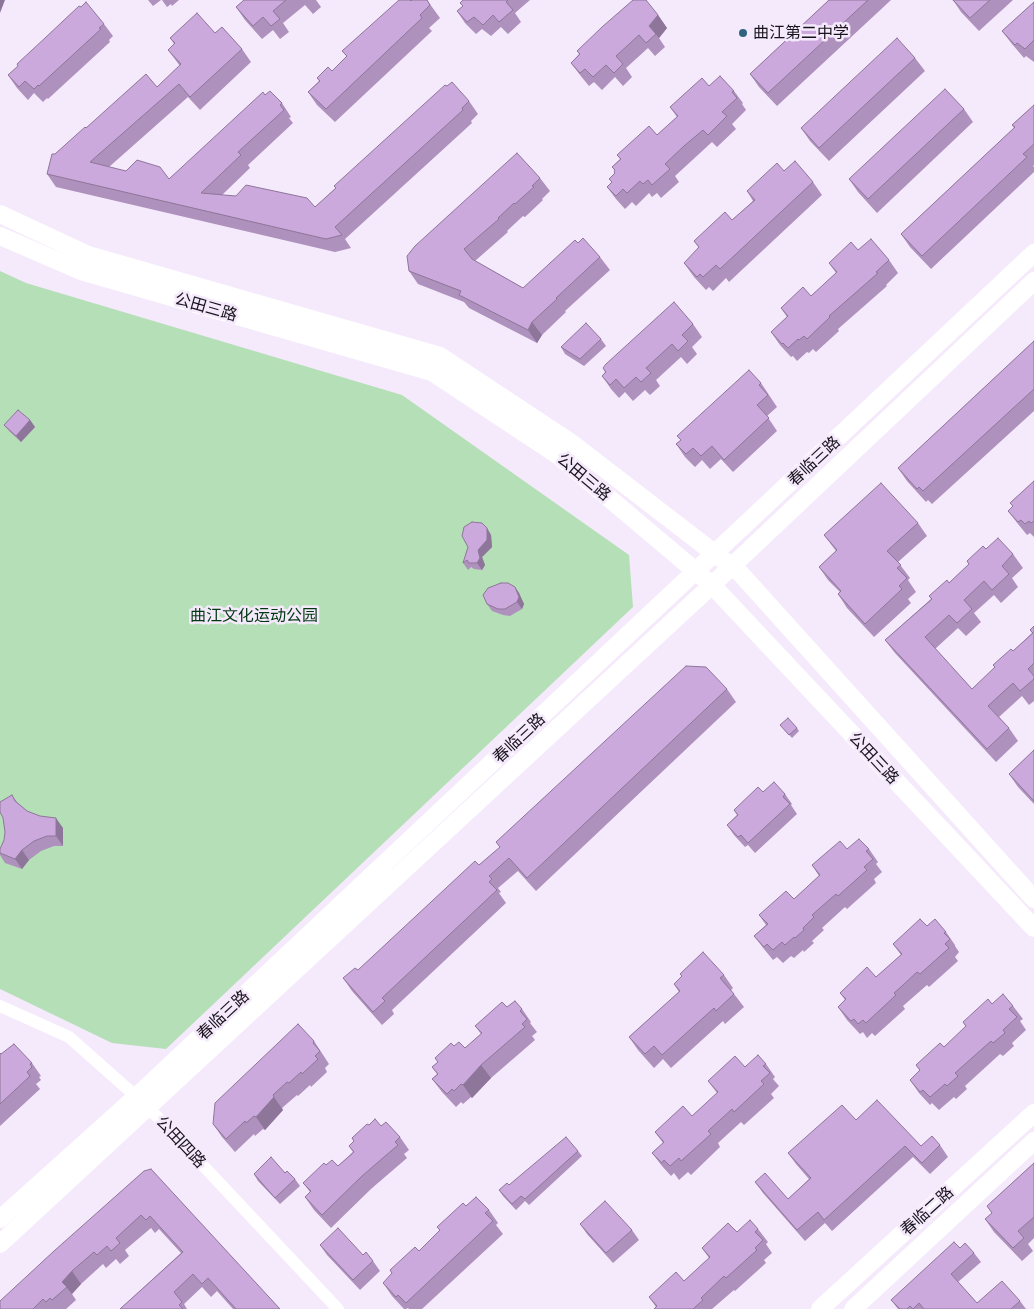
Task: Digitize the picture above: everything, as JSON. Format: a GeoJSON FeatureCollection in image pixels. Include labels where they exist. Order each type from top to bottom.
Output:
{"type":"FeatureCollection","features":[{"type":"Feature","properties":{"kind":"street","name":"公田三路"},"geometry":{"type":"LineString","coordinates":[[0,214],[88,255],[440,356],[570,442],[732,566],[1034,899]]}},
{"type":"Feature","properties":{"kind":"street","name":"公田三路"},"geometry":{"type":"LineString","coordinates":[[0,236],[81,272],[432,372],[559,456],[712,585],[1034,928]]}},
{"type":"Feature","properties":{"kind":"street","name":"春临三路"},"geometry":{"type":"LineString","coordinates":[[0,1244],[142,1102],[696,572],[1034,254]]}},
{"type":"Feature","properties":{"kind":"street","name":"春临三路"},"geometry":{"type":"LineString","coordinates":[[0,1220],[142,1102],[712,585],[1034,281]]}},
{"type":"Feature","properties":{"kind":"street","name":"公田四路"},"geometry":{"type":"LineString","coordinates":[[0,1006],[69,1037],[142,1102],[338,1309]]}},
{"type":"Feature","properties":{"kind":"street","name":"春临二路"},"geometry":{"type":"LineString","coordinates":[[820,1309],[1034,1113]]}},
{"type":"Feature","properties":{"kind":"street","name":"春临二路"},"geometry":{"type":"LineString","coordinates":[[853,1309],[1034,1141]]}},
{"type":"Feature","properties":{"kind":"green space","name":"曲江文化运动公园"},"geometry":{"type":"Polygon","coordinates":[[[0,271],[26,283],[402,395],[629,555],[633,607],[166,1049],[112,1043],[0,989],[0,271]]]}},
{"type":"Feature","properties":{"kind":"building"},"geometry":{"type":"Polygon","coordinates":[[[244,0],[286,0],[273,11],[280,19],[271,26],[263,17],[253,26],[236,7],[244,0]]]}},
{"type":"Feature","properties":{"kind":"building"},"geometry":{"type":"Polygon","coordinates":[[[399,0],[427,0],[430,5],[420,15],[422,18],[326,109],[308,92],[320,81],[317,78],[328,67],[332,71],[347,56],[342,51],[399,0]]]}},
{"type":"Feature","properties":{"kind":"building"},"geometry":{"type":"Polygon","coordinates":[[[463,0],[508,0],[506,2],[513,10],[499,22],[493,15],[483,25],[474,17],[467,22],[457,11],[463,6],[460,3],[463,0]]]}},
{"type":"Feature","properties":{"kind":"building"},"geometry":{"type":"Polygon","coordinates":[[[633,0],[646,0],[658,15],[649,26],[656,34],[646,43],[639,35],[616,56],[623,64],[614,73],[606,65],[593,77],[585,69],[580,73],[571,63],[580,54],[577,51],[633,0]]]}},
{"type":"Feature","properties":{"kind":"building"},"geometry":{"type":"Polygon","coordinates":[[[829,0],[868,0],[768,93],[750,74],[829,0]]]}},
{"type":"Feature","properties":{"kind":"building"},"geometry":{"type":"Polygon","coordinates":[[[953,0],[990,0],[970,18],[953,0]]]}},
{"type":"Feature","properties":{"kind":"building"},"geometry":{"type":"Polygon","coordinates":[[[86,2],[104,24],[99,28],[101,29],[39,86],[34,89],[25,81],[19,87],[8,75],[18,66],[17,64],[79,6],[81,7],[86,2]]]}},
{"type":"Feature","properties":{"kind":"building"},"geometry":{"type":"Polygon","coordinates":[[[1034,2],[1034,40],[1025,49],[1017,43],[1015,45],[1002,31],[1034,2]]]}},
{"type":"Feature","properties":{"kind":"building"},"geometry":{"type":"Polygon","coordinates":[[[197,13],[215,33],[222,27],[242,49],[190,97],[179,84],[90,162],[126,171],[137,160],[160,167],[169,179],[263,92],[265,95],[270,91],[282,103],[280,105],[284,110],[238,152],[241,155],[201,193],[236,196],[246,185],[307,198],[315,207],[336,188],[334,186],[445,85],[447,86],[452,82],[469,101],[462,108],[463,110],[335,227],[342,235],[326,239],[47,174],[52,154],[55,154],[86,128],[146,74],[157,87],[181,64],[168,50],[175,43],[170,38],[197,13]]]}},
{"type":"Feature","properties":{"kind":"building"},"geometry":{"type":"Polygon","coordinates":[[[897,38],[915,58],[819,148],[801,128],[897,38]]]}},
{"type":"Feature","properties":{"kind":"building"},"geometry":{"type":"Polygon","coordinates":[[[720,76],[734,91],[732,92],[737,98],[722,112],[727,116],[708,135],[703,130],[684,146],[665,164],[670,169],[652,185],[648,180],[643,184],[640,181],[627,193],[623,189],[616,196],[607,187],[612,182],[609,179],[615,173],[612,167],[621,159],[617,155],[649,126],[657,135],[678,116],[670,107],[702,78],[709,86],[720,76]]]}},
{"type":"Feature","properties":{"kind":"building"},"geometry":{"type":"Polygon","coordinates":[[[945,89],[964,109],[868,199],[849,179],[945,89]]]}},
{"type":"Feature","properties":{"kind":"building"},"geometry":{"type":"Polygon","coordinates":[[[1034,105],[1034,144],[1023,154],[1027,157],[922,256],[901,234],[1015,127],[1012,125],[1034,105]]]}},
{"type":"Feature","properties":{"kind":"building"},"geometry":{"type":"Polygon","coordinates":[[[517,153],[540,178],[532,186],[534,187],[464,249],[472,259],[523,288],[575,240],[578,243],[583,238],[600,257],[532,322],[528,330],[459,295],[461,291],[409,271],[407,256],[415,246],[517,153]]]}},
{"type":"Feature","properties":{"kind":"building"},"geometry":{"type":"Polygon","coordinates":[[[795,161],[813,182],[720,269],[716,265],[703,277],[700,274],[697,277],[684,263],[699,247],[694,241],[725,212],[732,220],[755,200],[747,191],[777,163],[784,171],[795,161]]]}},
{"type":"Feature","properties":{"kind":"building"},"geometry":{"type":"Polygon","coordinates":[[[871,239],[889,260],[876,272],[878,273],[829,316],[807,339],[804,336],[788,348],[782,344],[771,332],[788,316],[781,308],[803,287],[811,296],[837,272],[829,263],[851,242],[858,250],[871,239]]]}},
{"type":"Feature","properties":{"kind":"building"},"geometry":{"type":"Polygon","coordinates":[[[674,302],[693,324],[682,335],[688,341],[678,351],[672,344],[646,368],[651,373],[641,382],[636,377],[624,388],[616,379],[610,385],[602,376],[606,372],[603,368],[606,364],[674,302]]]}},
{"type":"Feature","properties":{"kind":"building"},"geometry":{"type":"Polygon","coordinates":[[[586,323],[601,339],[580,359],[561,347],[586,323]]]}},
{"type":"Feature","properties":{"kind":"building"},"geometry":{"type":"Polygon","coordinates":[[[1034,341],[1034,389],[923,491],[919,487],[917,489],[898,468],[1034,341]]]}},
{"type":"Feature","properties":{"kind":"building"},"geometry":{"type":"Polygon","coordinates":[[[749,370],[761,383],[759,385],[768,395],[757,405],[769,418],[724,460],[712,446],[701,456],[693,448],[686,454],[676,444],[681,440],[677,436],[749,370]]]}},
{"type":"Feature","properties":{"kind":"building"},"geometry":{"type":"Polygon","coordinates":[[[18,410],[30,420],[16,436],[4,425],[18,410]]]}},
{"type":"Feature","properties":{"kind":"building"},"geometry":{"type":"Polygon","coordinates":[[[1034,481],[1034,521],[1031,523],[1029,521],[1025,524],[1021,520],[1018,522],[1008,511],[1013,506],[1010,503],[1034,481]]]}},
{"type":"Feature","properties":{"kind":"building"},"geometry":{"type":"Polygon","coordinates":[[[881,483],[918,523],[887,551],[901,565],[897,568],[907,578],[899,586],[902,589],[865,624],[838,594],[841,591],[819,567],[837,550],[824,535],[881,483]]]}},
{"type":"Feature","properties":{"kind":"building"},"geometry":{"type":"Polygon","coordinates":[[[472,522],[482,523],[487,528],[487,540],[478,550],[480,558],[477,563],[469,563],[467,560],[463,563],[468,547],[462,536],[464,527],[472,522]]]}},
{"type":"Feature","properties":{"kind":"building"},"geometry":{"type":"Polygon","coordinates":[[[998,538],[1013,554],[1002,566],[1009,574],[992,590],[984,581],[964,600],[972,609],[957,623],[949,615],[925,637],[972,689],[995,667],[993,665],[1011,649],[1013,651],[1033,633],[1030,630],[1034,626],[1034,663],[1028,669],[1034,676],[1034,679],[1020,691],[1013,683],[988,706],[1009,728],[987,749],[885,640],[932,599],[929,596],[947,580],[949,583],[969,564],[967,561],[983,546],[986,549],[998,538]]]}},
{"type":"Feature","properties":{"kind":"building"},"geometry":{"type":"Polygon","coordinates":[[[501,583],[508,583],[515,587],[519,597],[517,602],[505,609],[498,609],[487,604],[483,595],[488,588],[501,583]]]}},
{"type":"Feature","properties":{"kind":"building"},"geometry":{"type":"Polygon","coordinates":[[[686,666],[706,667],[727,689],[527,878],[509,858],[489,876],[492,879],[489,882],[497,890],[382,998],[385,1001],[373,1012],[343,978],[355,968],[358,970],[475,861],[479,865],[500,847],[496,842],[686,666]]]}},
{"type":"Feature","properties":{"kind":"building"},"geometry":{"type":"Polygon","coordinates":[[[788,718],[797,728],[789,735],[780,725],[788,718]]]}},
{"type":"Feature","properties":{"kind":"building"},"geometry":{"type":"Polygon","coordinates":[[[1034,750],[1034,801],[1009,774],[1034,750]]]}},
{"type":"Feature","properties":{"kind":"building"},"geometry":{"type":"Polygon","coordinates":[[[774,782],[785,794],[783,797],[790,804],[748,843],[741,835],[738,837],[727,825],[738,815],[734,810],[758,787],[763,792],[774,782]]]}},
{"type":"Feature","properties":{"kind":"building"},"geometry":{"type":"Polygon","coordinates":[[[12,795],[15,801],[27,811],[40,816],[56,818],[56,836],[47,836],[34,841],[22,850],[15,859],[0,853],[5,832],[0,812],[0,802],[12,795]]]}},
{"type":"Feature","properties":{"kind":"building"},"geometry":{"type":"Polygon","coordinates":[[[859,839],[869,849],[866,851],[873,859],[864,867],[867,870],[838,896],[836,894],[812,915],[814,917],[795,938],[785,945],[782,942],[773,950],[767,944],[764,947],[754,936],[768,924],[759,915],[786,891],[794,899],[820,875],[812,865],[840,841],[847,849],[859,839]]]}},
{"type":"Feature","properties":{"kind":"building"},"geometry":{"type":"Polygon","coordinates":[[[920,919],[927,926],[935,919],[950,939],[945,944],[949,948],[920,974],[917,972],[866,1023],[863,1020],[858,1024],[854,1019],[851,1021],[838,1007],[846,999],[840,993],[867,967],[876,977],[902,954],[893,944],[920,919]]]}},
{"type":"Feature","properties":{"kind":"building"},"geometry":{"type":"Polygon","coordinates":[[[703,952],[724,975],[720,978],[734,994],[716,1011],[714,1008],[662,1055],[654,1046],[645,1054],[629,1037],[680,991],[674,984],[682,976],[680,974],[703,952]]]}},
{"type":"Feature","properties":{"kind":"building"},"geometry":{"type":"Polygon","coordinates":[[[1003,994],[1013,1006],[1009,1009],[1017,1017],[1003,1030],[1005,1033],[993,1043],[991,1041],[955,1073],[958,1076],[947,1086],[945,1084],[930,1097],[923,1090],[920,1092],[910,1080],[920,1070],[916,1065],[940,1043],[944,1047],[966,1026],[963,1022],[988,999],[992,1004],[1003,994]]]}},
{"type":"Feature","properties":{"kind":"building"},"geometry":{"type":"Polygon","coordinates":[[[515,1001],[527,1019],[522,1024],[525,1027],[481,1065],[463,1085],[461,1084],[454,1091],[452,1089],[447,1094],[432,1079],[438,1074],[432,1067],[438,1062],[435,1058],[451,1043],[454,1046],[459,1042],[465,1048],[482,1033],[475,1026],[502,1002],[507,1007],[515,1001]]]}},
{"type":"Feature","properties":{"kind":"building"},"geometry":{"type":"Polygon","coordinates":[[[298,1024],[314,1041],[313,1043],[320,1051],[315,1056],[318,1059],[302,1074],[301,1072],[289,1083],[287,1082],[273,1095],[274,1097],[256,1117],[254,1116],[246,1123],[245,1121],[226,1139],[213,1124],[215,1103],[298,1024]]]}},
{"type":"Feature","properties":{"kind":"building"},"geometry":{"type":"Polygon","coordinates":[[[14,1044],[32,1063],[30,1064],[32,1067],[27,1072],[30,1076],[0,1104],[0,1053],[14,1044]]]}},
{"type":"Feature","properties":{"kind":"building"},"geometry":{"type":"Polygon","coordinates":[[[758,1055],[766,1064],[763,1066],[770,1073],[761,1081],[764,1084],[734,1112],[732,1109],[708,1131],[711,1134],[681,1161],[679,1158],[670,1166],[664,1160],[662,1163],[652,1153],[664,1142],[655,1132],[683,1106],[692,1116],[718,1092],[708,1081],[735,1056],[745,1067],[758,1055]]]}},
{"type":"Feature","properties":{"kind":"building"},"geometry":{"type":"Polygon","coordinates":[[[877,1100],[921,1146],[932,1136],[940,1145],[922,1163],[905,1146],[824,1220],[818,1212],[797,1230],[755,1182],[765,1173],[788,1199],[811,1178],[788,1153],[842,1105],[856,1120],[877,1100]]]}},
{"type":"Feature","properties":{"kind":"building"},"geometry":{"type":"Polygon","coordinates":[[[375,1119],[381,1126],[386,1122],[400,1137],[395,1142],[398,1145],[362,1176],[322,1215],[305,1197],[311,1191],[303,1183],[324,1163],[326,1165],[332,1160],[338,1166],[354,1152],[349,1146],[354,1141],[352,1138],[375,1119]]]}},
{"type":"Feature","properties":{"kind":"building"},"geometry":{"type":"Polygon","coordinates":[[[566,1137],[578,1151],[525,1199],[521,1196],[512,1204],[499,1190],[507,1183],[509,1185],[566,1137]]]}},
{"type":"Feature","properties":{"kind":"building"},"geometry":{"type":"Polygon","coordinates":[[[271,1157],[285,1173],[287,1171],[295,1179],[275,1198],[254,1174],[271,1157]]]}},
{"type":"Feature","properties":{"kind":"building"},"geometry":{"type":"Polygon","coordinates":[[[1034,1163],[1034,1217],[1018,1231],[1024,1238],[1013,1248],[985,1219],[992,1213],[987,1206],[1034,1163]]]}},
{"type":"Feature","properties":{"kind":"building"},"geometry":{"type":"Polygon","coordinates":[[[151,1169],[280,1309],[236,1309],[208,1278],[202,1284],[193,1274],[174,1292],[182,1302],[179,1305],[183,1309],[120,1309],[183,1252],[150,1216],[146,1220],[141,1215],[116,1238],[120,1243],[111,1251],[107,1246],[97,1255],[94,1252],[72,1271],[62,1282],[67,1287],[52,1300],[50,1298],[46,1302],[43,1299],[33,1309],[0,1309],[0,1301],[144,1171],[151,1169]]]}},
{"type":"Feature","properties":{"kind":"building"},"geometry":{"type":"Polygon","coordinates":[[[476,1197],[489,1210],[485,1213],[493,1221],[406,1303],[398,1295],[396,1297],[383,1283],[392,1273],[390,1270],[415,1247],[419,1251],[440,1230],[437,1227],[463,1203],[466,1206],[476,1197]]]}},
{"type":"Feature","properties":{"kind":"building"},"geometry":{"type":"Polygon","coordinates":[[[605,1201],[632,1230],[606,1253],[580,1224],[605,1201]]]}},
{"type":"Feature","properties":{"kind":"building"},"geometry":{"type":"Polygon","coordinates":[[[750,1220],[758,1229],[755,1232],[763,1240],[755,1248],[757,1250],[726,1278],[724,1276],[701,1298],[703,1300],[693,1309],[654,1309],[657,1306],[649,1297],[676,1272],[684,1281],[710,1257],[702,1248],[728,1223],[737,1232],[750,1220]]]}},
{"type":"Feature","properties":{"kind":"building"},"geometry":{"type":"Polygon","coordinates":[[[338,1228],[363,1255],[366,1252],[373,1261],[353,1280],[320,1245],[338,1228]]]}},
{"type":"Feature","properties":{"kind":"building"},"geometry":{"type":"Polygon","coordinates":[[[954,1242],[960,1248],[965,1243],[974,1253],[951,1274],[977,1303],[1002,1281],[1020,1301],[1011,1309],[924,1309],[919,1303],[913,1309],[910,1306],[907,1309],[900,1309],[891,1300],[954,1242]]]}},
{"type":"Feature","properties":{"kind":"place","name":"曲江第二中学"},"geometry":{"type":"Point","coordinates":[743,33]}}]}
